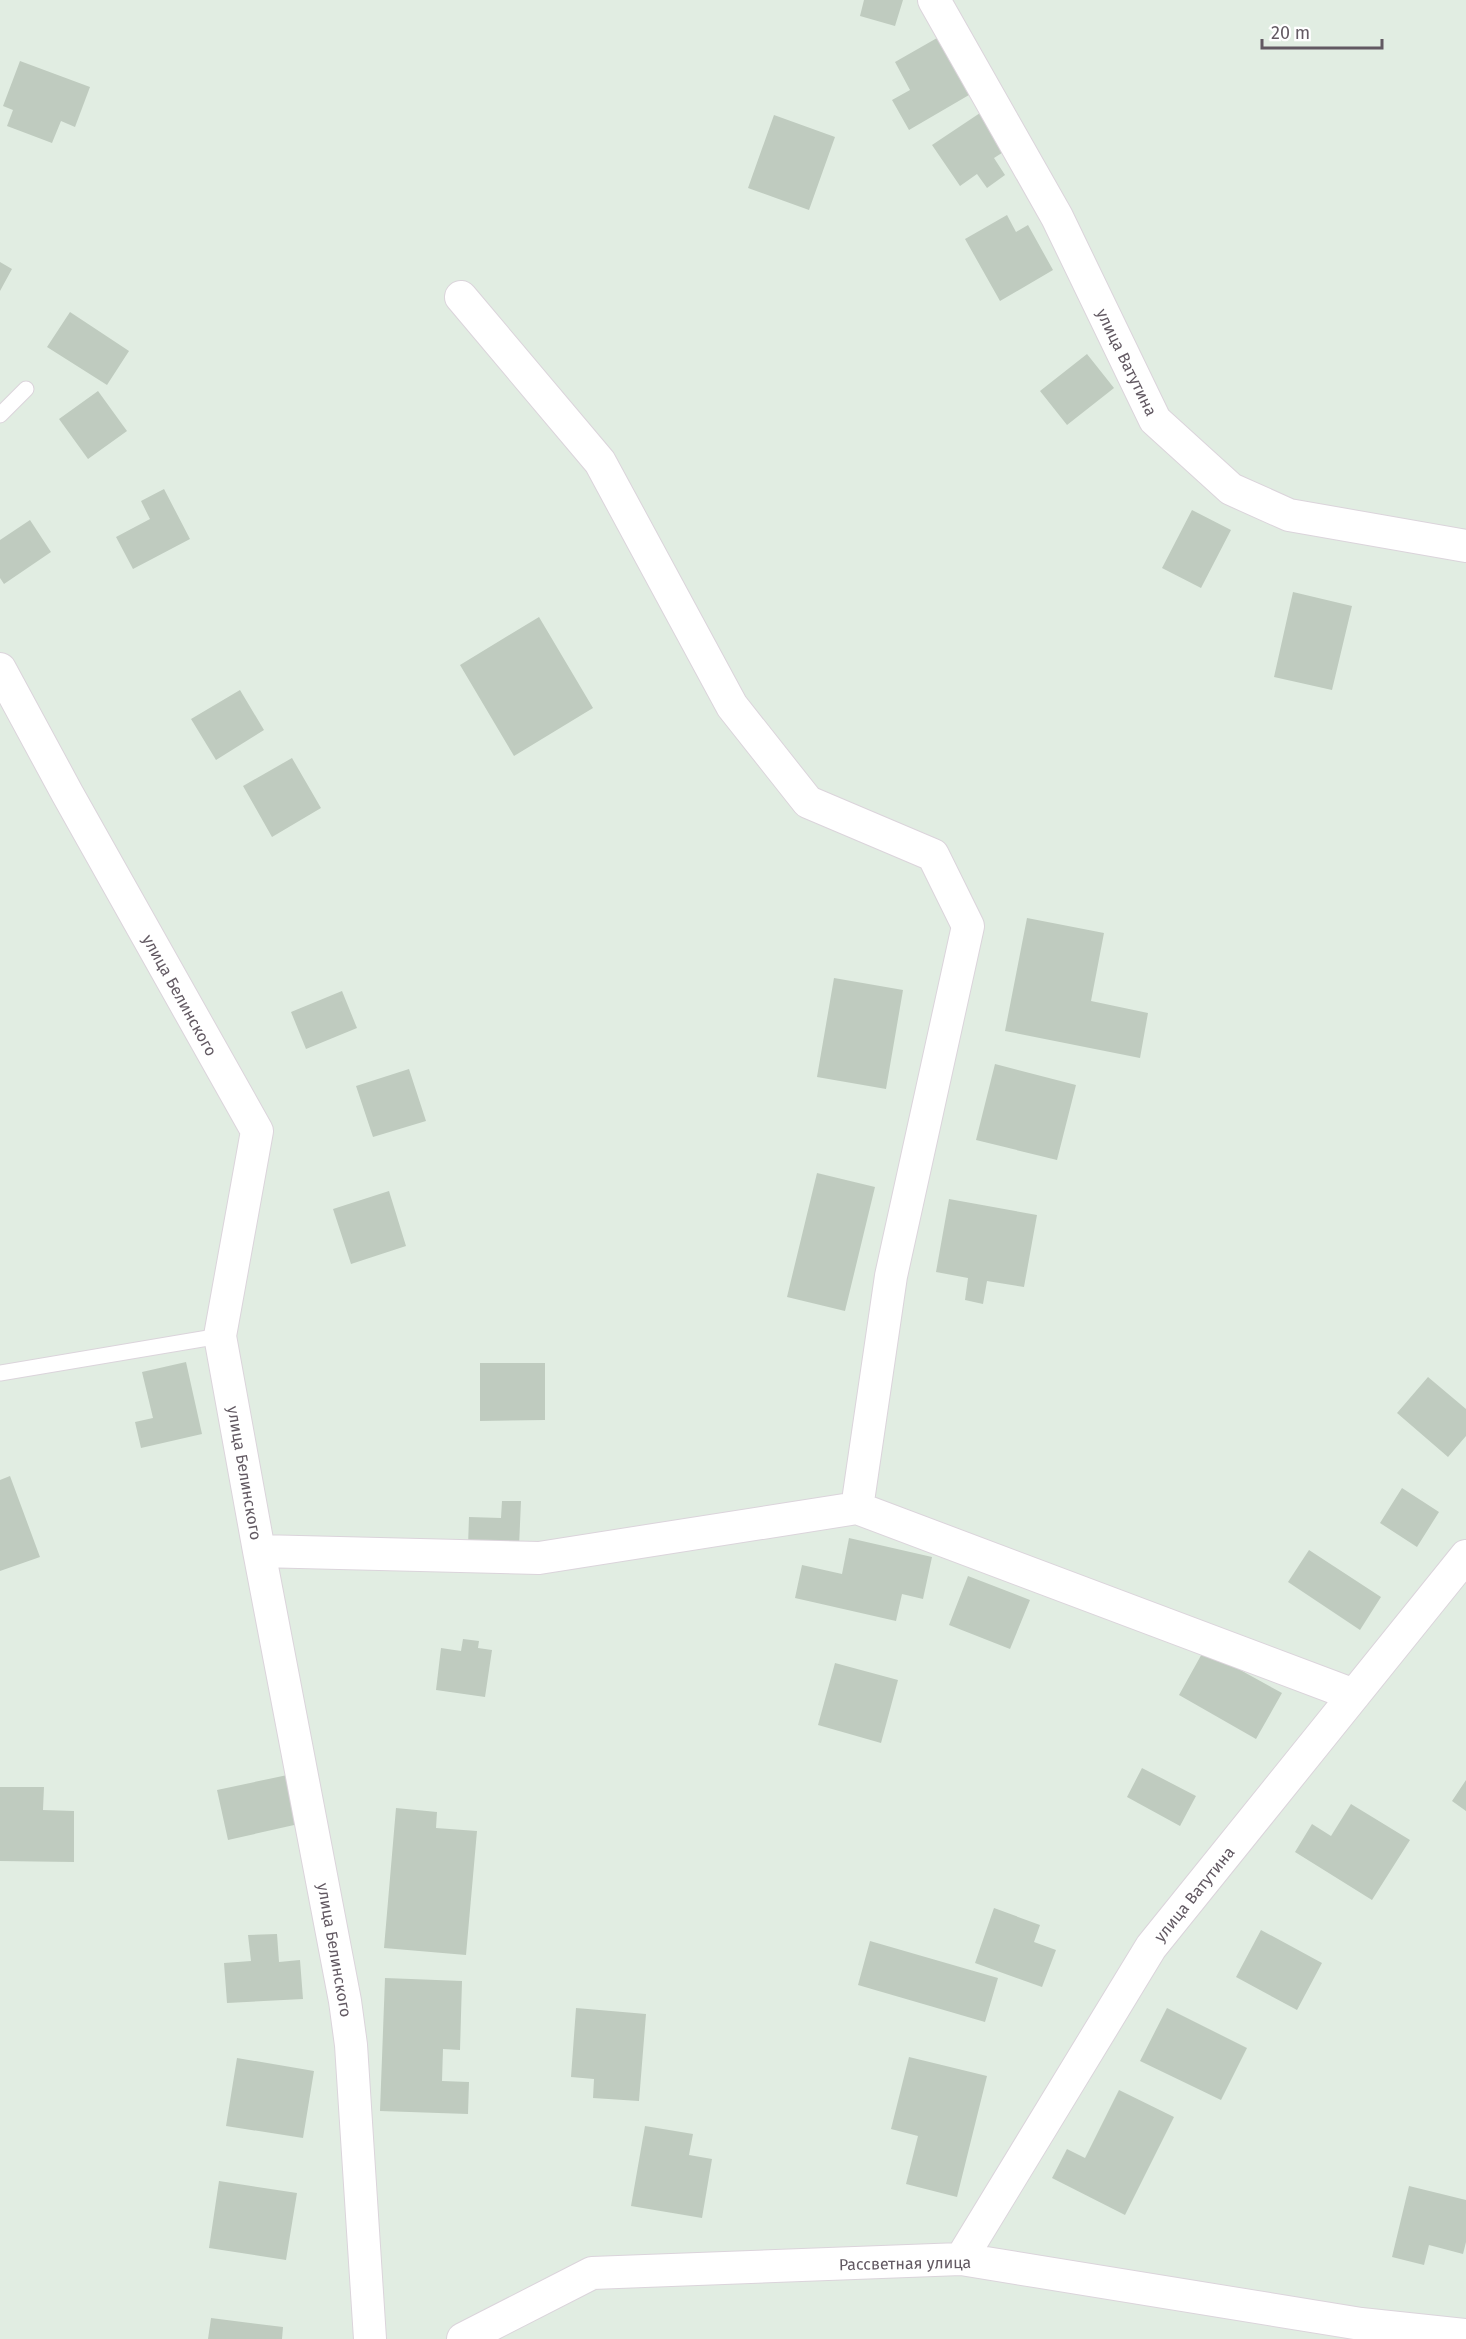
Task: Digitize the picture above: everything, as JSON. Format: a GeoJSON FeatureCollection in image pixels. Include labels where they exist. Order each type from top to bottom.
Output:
{"type":"FeatureCollection","features":[{"type":"Feature","properties":{"kind":"street","name":"улица Ватутина"},"geometry":{"type":"LineString","coordinates":[[934,0],[1057,217],[1155,420],[1231,489],[1289,515],[1466,546]]}},
{"type":"Feature","properties":{"kind":"street"},"geometry":{"type":"LineString","coordinates":[[461,297],[600,462],[732,706],[808,802],[933,855],[968,926],[891,1276],[857,1508]]}},
{"type":"Feature","properties":{"kind":"street","name":"улица Белинского"},"geometry":{"type":"LineString","coordinates":[[0,669],[257,1131],[220,1336],[345,2001],[351,2056],[370,2339]]}},
{"type":"Feature","properties":{"kind":"street"},"geometry":{"type":"LineString","coordinates":[[259,1551],[539,1558],[857,1508],[1354,1695]]}},
{"type":"Feature","properties":{"kind":"street","name":"улица Ватутина"},"geometry":{"type":"LineString","coordinates":[[961,2259],[1151,1947],[1466,1556]]}},
{"type":"Feature","properties":{"kind":"street","name":"Рассветная улица"},"geometry":{"type":"LineString","coordinates":[[463,2339],[592,2273],[961,2259],[1361,2324],[1466,2335]]}},
{"type":"Feature","properties":{"kind":"lane"},"geometry":{"type":"LineString","coordinates":[[0,415],[26,389]]}},
{"type":"Feature","properties":{"kind":"lane"},"geometry":{"type":"LineString","coordinates":[[0,1373],[220,1336]]}},
{"type":"Feature","properties":{"kind":"building"},"geometry":{"type":"Polygon","coordinates":[[[864,0],[903,0],[895,26],[860,16],[864,0]]]}},
{"type":"Feature","properties":{"kind":"building"},"geometry":{"type":"Polygon","coordinates":[[[937,38],[969,95],[909,130],[892,100],[910,90],[895,62],[937,38]]]}},
{"type":"Feature","properties":{"kind":"building"},"geometry":{"type":"Polygon","coordinates":[[[20,61],[90,87],[75,127],[61,121],[52,143],[7,126],[13,110],[3,106],[20,61]]]}},
{"type":"Feature","properties":{"kind":"building"},"geometry":{"type":"Polygon","coordinates":[[[980,113],[1005,151],[994,158],[1005,175],[987,188],[977,174],[960,186],[932,145],[980,113]]]}},
{"type":"Feature","properties":{"kind":"building"},"geometry":{"type":"Polygon","coordinates":[[[774,115],[835,137],[809,210],[748,188],[774,115]]]}},
{"type":"Feature","properties":{"kind":"building"},"geometry":{"type":"Polygon","coordinates":[[[1007,215],[1016,232],[1028,225],[1053,270],[1000,301],[965,239],[1007,215]]]}},
{"type":"Feature","properties":{"kind":"building"},"geometry":{"type":"Polygon","coordinates":[[[0,262],[12,269],[0,291],[0,262]]]}},
{"type":"Feature","properties":{"kind":"building"},"geometry":{"type":"Polygon","coordinates":[[[70,312],[129,351],[107,385],[47,347],[70,312]]]}},
{"type":"Feature","properties":{"kind":"building"},"geometry":{"type":"Polygon","coordinates":[[[1087,354],[1114,388],[1067,425],[1040,391],[1087,354]]]}},
{"type":"Feature","properties":{"kind":"building"},"geometry":{"type":"Polygon","coordinates":[[[98,391],[127,431],[88,459],[59,419],[98,391]]]}},
{"type":"Feature","properties":{"kind":"building"},"geometry":{"type":"Polygon","coordinates":[[[164,489],[190,539],[133,569],[116,537],[150,519],[141,501],[164,489]]]}},
{"type":"Feature","properties":{"kind":"building"},"geometry":{"type":"Polygon","coordinates":[[[1192,510],[1231,530],[1201,588],[1162,568],[1192,510]]]}},
{"type":"Feature","properties":{"kind":"building"},"geometry":{"type":"Polygon","coordinates":[[[30,520],[51,552],[4,584],[0,578],[0,540],[30,520]]]}},
{"type":"Feature","properties":{"kind":"building"},"geometry":{"type":"Polygon","coordinates":[[[1293,592],[1352,606],[1332,690],[1274,677],[1293,592]]]}},
{"type":"Feature","properties":{"kind":"building"},"geometry":{"type":"Polygon","coordinates":[[[539,617],[593,708],[514,756],[460,665],[539,617]]]}},
{"type":"Feature","properties":{"kind":"building"},"geometry":{"type":"Polygon","coordinates":[[[240,690],[264,730],[216,760],[191,719],[240,690]]]}},
{"type":"Feature","properties":{"kind":"building"},"geometry":{"type":"Polygon","coordinates":[[[292,758],[321,808],[272,837],[243,786],[292,758]]]}},
{"type":"Feature","properties":{"kind":"building"},"geometry":{"type":"Polygon","coordinates":[[[1027,918],[1104,933],[1091,1001],[1148,1013],[1140,1058],[1005,1031],[1027,918]]]}},
{"type":"Feature","properties":{"kind":"building"},"geometry":{"type":"Polygon","coordinates":[[[834,978],[903,990],[886,1089],[817,1077],[834,978]]]}},
{"type":"Feature","properties":{"kind":"building"},"geometry":{"type":"Polygon","coordinates":[[[342,991],[357,1028],[306,1049],[291,1012],[342,991]]]}},
{"type":"Feature","properties":{"kind":"building"},"geometry":{"type":"Polygon","coordinates":[[[995,1064],[1076,1085],[1057,1160],[976,1140],[995,1064]]]}},
{"type":"Feature","properties":{"kind":"building"},"geometry":{"type":"Polygon","coordinates":[[[409,1069],[426,1121],[373,1137],[356,1086],[409,1069]]]}},
{"type":"Feature","properties":{"kind":"building"},"geometry":{"type":"Polygon","coordinates":[[[817,1173],[875,1187],[845,1311],[787,1297],[817,1173]]]}},
{"type":"Feature","properties":{"kind":"building"},"geometry":{"type":"Polygon","coordinates":[[[389,1191],[406,1246],[351,1264],[333,1209],[389,1191]]]}},
{"type":"Feature","properties":{"kind":"building"},"geometry":{"type":"Polygon","coordinates":[[[949,1199],[1037,1215],[1024,1287],[987,1281],[983,1304],[965,1300],[968,1278],[936,1272],[949,1199]]]}},
{"type":"Feature","properties":{"kind":"building"},"geometry":{"type":"Polygon","coordinates":[[[186,1362],[202,1434],[141,1448],[135,1422],[153,1418],[142,1372],[186,1362]]]}},
{"type":"Feature","properties":{"kind":"building"},"geometry":{"type":"Polygon","coordinates":[[[480,1363],[545,1363],[545,1420],[480,1421],[480,1363]]]}},
{"type":"Feature","properties":{"kind":"building"},"geometry":{"type":"Polygon","coordinates":[[[1428,1377],[1466,1409],[1466,1436],[1448,1457],[1397,1413],[1428,1377]]]}},
{"type":"Feature","properties":{"kind":"building"},"geometry":{"type":"Polygon","coordinates":[[[10,1476],[40,1557],[0,1571],[0,1480],[10,1476]]]}},
{"type":"Feature","properties":{"kind":"building"},"geometry":{"type":"Polygon","coordinates":[[[1402,1488],[1439,1512],[1417,1547],[1380,1523],[1402,1488]]]}},
{"type":"Feature","properties":{"kind":"building"},"geometry":{"type":"Polygon","coordinates":[[[502,1501],[521,1501],[519,1547],[468,1546],[469,1517],[501,1518],[502,1501]]]}},
{"type":"Feature","properties":{"kind":"building"},"geometry":{"type":"Polygon","coordinates":[[[849,1538],[932,1557],[923,1599],[902,1594],[896,1621],[795,1598],[802,1565],[842,1574],[849,1538]]]}},
{"type":"Feature","properties":{"kind":"building"},"geometry":{"type":"Polygon","coordinates":[[[1309,1550],[1381,1597],[1360,1630],[1288,1582],[1309,1550]]]}},
{"type":"Feature","properties":{"kind":"building"},"geometry":{"type":"Polygon","coordinates":[[[968,1576],[1030,1600],[1010,1649],[949,1625],[968,1576]]]}},
{"type":"Feature","properties":{"kind":"building"},"geometry":{"type":"Polygon","coordinates":[[[463,1639],[479,1641],[478,1648],[492,1650],[485,1697],[436,1690],[441,1648],[461,1651],[463,1639]]]}},
{"type":"Feature","properties":{"kind":"building"},"geometry":{"type":"Polygon","coordinates":[[[1204,1650],[1282,1693],[1256,1739],[1179,1695],[1204,1650]]]}},
{"type":"Feature","properties":{"kind":"building"},"geometry":{"type":"Polygon","coordinates":[[[835,1663],[898,1680],[881,1743],[818,1725],[835,1663]]]}},
{"type":"Feature","properties":{"kind":"building"},"geometry":{"type":"Polygon","coordinates":[[[1142,1768],[1196,1796],[1180,1826],[1127,1797],[1142,1768]]]}},
{"type":"Feature","properties":{"kind":"building"},"geometry":{"type":"Polygon","coordinates":[[[292,1774],[303,1823],[228,1840],[217,1790],[292,1774]]]}},
{"type":"Feature","properties":{"kind":"building"},"geometry":{"type":"Polygon","coordinates":[[[1466,1780],[1466,1811],[1452,1801],[1466,1780]]]}},
{"type":"Feature","properties":{"kind":"building"},"geometry":{"type":"Polygon","coordinates":[[[0,1787],[44,1787],[43,1810],[74,1811],[74,1862],[0,1861],[0,1787]]]}},
{"type":"Feature","properties":{"kind":"building"},"geometry":{"type":"Polygon","coordinates":[[[1351,1804],[1410,1840],[1372,1900],[1295,1852],[1312,1824],[1331,1836],[1351,1804]]]}},
{"type":"Feature","properties":{"kind":"building"},"geometry":{"type":"Polygon","coordinates":[[[396,1808],[437,1812],[436,1828],[477,1831],[466,1955],[384,1948],[396,1808]]]}},
{"type":"Feature","properties":{"kind":"building"},"geometry":{"type":"Polygon","coordinates":[[[994,1908],[1040,1925],[1034,1942],[1056,1950],[1042,1987],[975,1963],[994,1908]]]}},
{"type":"Feature","properties":{"kind":"building"},"geometry":{"type":"Polygon","coordinates":[[[1261,1930],[1322,1963],[1297,2010],[1236,1977],[1261,1930]]]}},
{"type":"Feature","properties":{"kind":"building"},"geometry":{"type":"Polygon","coordinates":[[[277,1934],[279,1962],[300,1960],[303,1999],[227,2003],[224,1963],[251,1961],[248,1935],[277,1934]]]}},
{"type":"Feature","properties":{"kind":"building"},"geometry":{"type":"Polygon","coordinates":[[[870,1941],[998,1978],[985,2022],[858,1985],[870,1941]]]}},
{"type":"Feature","properties":{"kind":"building"},"geometry":{"type":"Polygon","coordinates":[[[385,1978],[462,1981],[460,2050],[443,2049],[442,2081],[469,2082],[468,2114],[380,2111],[385,1978]]]}},
{"type":"Feature","properties":{"kind":"building"},"geometry":{"type":"Polygon","coordinates":[[[576,2008],[646,2014],[639,2101],[593,2098],[594,2079],[571,2077],[576,2008]]]}},
{"type":"Feature","properties":{"kind":"building"},"geometry":{"type":"Polygon","coordinates":[[[1167,2008],[1247,2048],[1221,2100],[1140,2061],[1167,2008]]]}},
{"type":"Feature","properties":{"kind":"building"},"geometry":{"type":"Polygon","coordinates":[[[909,2057],[987,2076],[957,2197],[906,2184],[918,2136],[891,2129],[909,2057]]]}},
{"type":"Feature","properties":{"kind":"building"},"geometry":{"type":"Polygon","coordinates":[[[237,2058],[314,2071],[303,2138],[226,2126],[237,2058]]]}},
{"type":"Feature","properties":{"kind":"building"},"geometry":{"type":"Polygon","coordinates":[[[1119,2090],[1174,2117],[1125,2215],[1052,2178],[1067,2149],[1085,2158],[1119,2090]]]}},
{"type":"Feature","properties":{"kind":"building"},"geometry":{"type":"Polygon","coordinates":[[[645,2126],[693,2134],[689,2155],[712,2159],[702,2218],[631,2206],[645,2126]]]}},
{"type":"Feature","properties":{"kind":"building"},"geometry":{"type":"Polygon","coordinates":[[[219,2181],[297,2193],[286,2260],[209,2248],[219,2181]]]}},
{"type":"Feature","properties":{"kind":"building"},"geometry":{"type":"Polygon","coordinates":[[[1409,2186],[1466,2200],[1466,2242],[1463,2254],[1429,2245],[1424,2265],[1392,2257],[1409,2186]]]}},
{"type":"Feature","properties":{"kind":"building"},"geometry":{"type":"Polygon","coordinates":[[[211,2318],[283,2327],[282,2339],[208,2339],[211,2318]]]}}]}
